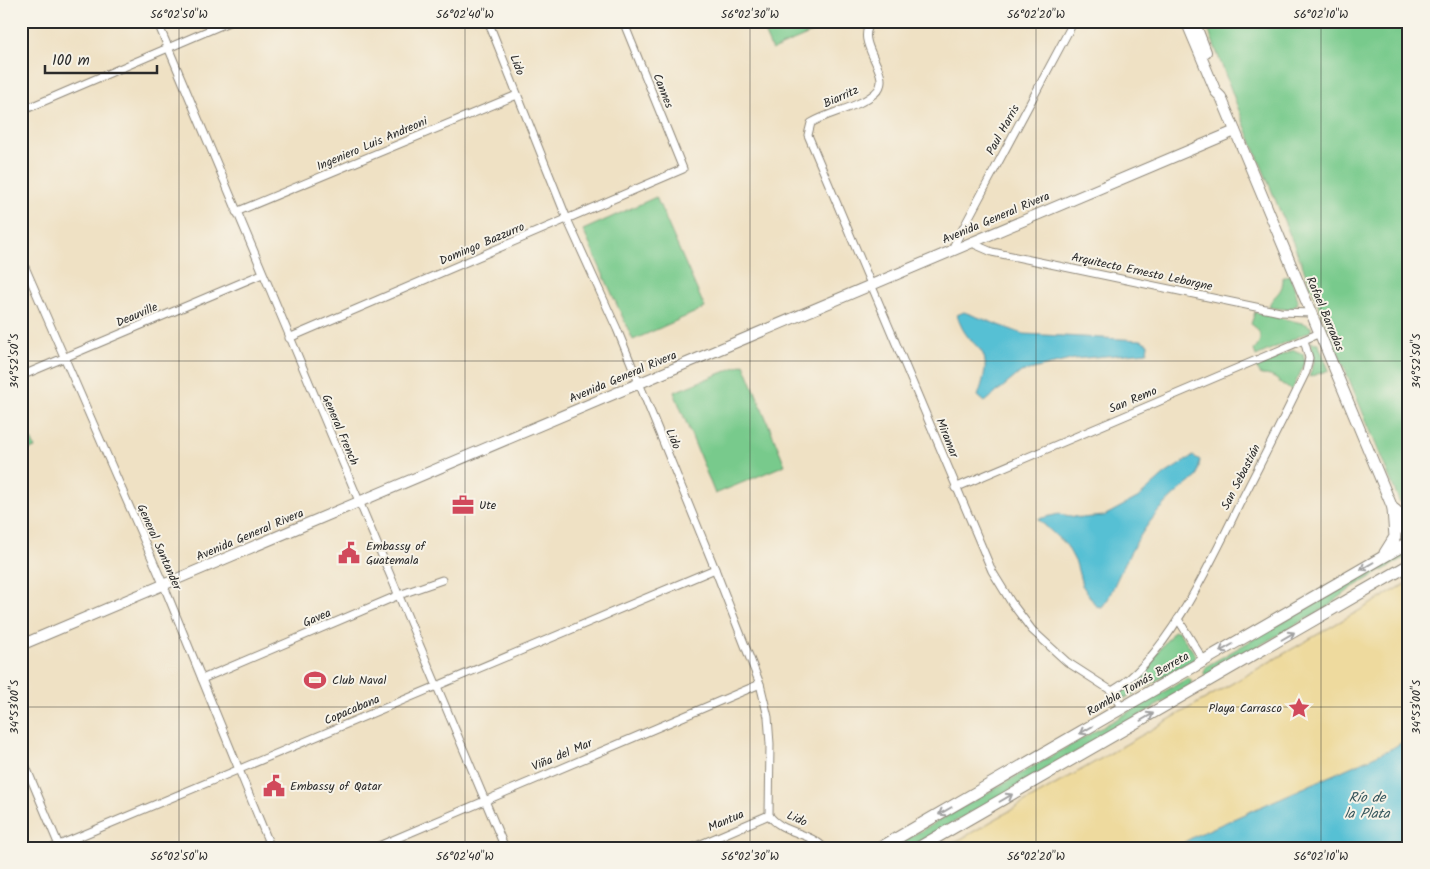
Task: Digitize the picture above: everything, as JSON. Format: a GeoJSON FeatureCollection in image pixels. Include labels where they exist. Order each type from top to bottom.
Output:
{"type":"FeatureCollection","features":[{"type":"Feature","properties":{"kind":"main road","name":"Rafael Barradas"},"geometry":{"type":"LineString","coordinates":[[1186,21],[1216,92],[1221,97],[1393,508],[1409,541]]}},
{"type":"Feature","properties":{"kind":"main road","name":"Rafael Barradas"},"geometry":{"type":"LineString","coordinates":[[1195,23],[1222,90],[1221,97]]}},
{"type":"Feature","properties":{"kind":"main road","name":"Avenida General Rivera"},"geometry":{"type":"LineString","coordinates":[[21,645],[164,586],[952,249],[1235,132]]}},
{"type":"Feature","properties":{"kind":"main road"},"geometry":{"type":"LineString","coordinates":[[1393,508],[1409,525]]}},
{"type":"Feature","properties":{"kind":"main road"},"geometry":{"type":"LineString","coordinates":[[1382,557],[1395,537],[1393,508]]}},
{"type":"Feature","properties":{"kind":"main road","name":"Rambla Tomás Berreta"},"geometry":{"type":"LineString","coordinates":[[880,848],[1409,541]]}},
{"type":"Feature","properties":{"kind":"main road"},"geometry":{"type":"LineString","coordinates":[[1338,606],[1358,588],[1409,556]]}},
{"type":"Feature","properties":{"kind":"main road"},"geometry":{"type":"LineString","coordinates":[[918,848],[1409,565]]}},
{"type":"Feature","properties":{"kind":"main road"},"geometry":{"type":"LineString","coordinates":[[1192,668],[1202,686]]}},
{"type":"Feature","properties":{"kind":"street","name":"General French"},"geometry":{"type":"LineString","coordinates":[[156,21],[505,848]]}},
{"type":"Feature","properties":{"kind":"street"},"geometry":{"type":"LineString","coordinates":[[21,111],[232,21]]}},
{"type":"Feature","properties":{"kind":"street","name":"Lido"},"geometry":{"type":"LineString","coordinates":[[488,21],[567,219],[617,329],[638,384],[716,569],[760,684],[768,717],[770,744],[769,816],[783,826],[816,840],[824,848]]}},
{"type":"Feature","properties":{"kind":"street","name":"Cannes"},"geometry":{"type":"LineString","coordinates":[[623,21],[683,169]]}},
{"type":"Feature","properties":{"kind":"street","name":"Biarritz"},"geometry":{"type":"LineString","coordinates":[[808,135],[811,123],[862,100],[879,89],[880,75],[866,38],[868,29],[873,21]]}},
{"type":"Feature","properties":{"kind":"street","name":"Paul Harris"},"geometry":{"type":"LineString","coordinates":[[952,249],[1074,21]]}},
{"type":"Feature","properties":{"kind":"street","name":"Ingeniero Luis Andreoni"},"geometry":{"type":"LineString","coordinates":[[236,212],[517,95]]}},
{"type":"Feature","properties":{"kind":"street","name":"Miramar"},"geometry":{"type":"LineString","coordinates":[[808,135],[992,571],[1024,620],[1066,662],[1112,692],[1122,709]]}},
{"type":"Feature","properties":{"kind":"street","name":"Domingo Bazzurro"},"geometry":{"type":"LineString","coordinates":[[289,338],[683,169]]}},
{"type":"Feature","properties":{"kind":"street","name":"Arquitecto Ernesto Leborgne"},"geometry":{"type":"LineString","coordinates":[[972,241],[976,245],[992,252],[1280,312],[1312,313]]}},
{"type":"Feature","properties":{"kind":"street","name":"General Santander"},"geometry":{"type":"LineString","coordinates":[[21,258],[164,586],[271,848]]}},
{"type":"Feature","properties":{"kind":"street","name":"Deauville"},"geometry":{"type":"LineString","coordinates":[[21,376],[262,274]]}},
{"type":"Feature","properties":{"kind":"street","name":"San Remo"},"geometry":{"type":"LineString","coordinates":[[956,488],[1320,333]]}},
{"type":"Feature","properties":{"kind":"street","name":"San Sebastián"},"geometry":{"type":"LineString","coordinates":[[1112,692],[1135,673],[1178,619],[1210,562],[1306,372],[1309,358],[1304,340]]}},
{"type":"Feature","properties":{"kind":"street","name":"Copacabana"},"geometry":{"type":"LineString","coordinates":[[57,847],[238,769],[716,569]]}},
{"type":"Feature","properties":{"kind":"street","name":"Gavea"},"geometry":{"type":"LineString","coordinates":[[202,679],[399,595],[442,580]]}},
{"type":"Feature","properties":{"kind":"street"},"geometry":{"type":"LineString","coordinates":[[1178,619],[1204,661]]}},
{"type":"Feature","properties":{"kind":"street","name":"Viña del Mar"},"geometry":{"type":"LineString","coordinates":[[374,848],[760,684]]}},
{"type":"Feature","properties":{"kind":"street"},"geometry":{"type":"LineString","coordinates":[[21,754],[57,847]]}},
{"type":"Feature","properties":{"kind":"street","name":"Mantua"},"geometry":{"type":"LineString","coordinates":[[692,848],[769,816]]}},
{"type":"Feature","properties":{"kind":"green space"},"geometry":{"type":"Polygon","coordinates":[[[759,21],[840,21],[772,50],[759,21]]]}},
{"type":"Feature","properties":{"kind":"green space"},"geometry":{"type":"Polygon","coordinates":[[[1205,21],[1409,21],[1409,517],[1400,503],[1243,121],[1205,21]]]}},
{"type":"Feature","properties":{"kind":"green space"},"geometry":{"type":"Polygon","coordinates":[[[656,197],[705,308],[633,340],[583,230],[656,197]]]}},
{"type":"Feature","properties":{"kind":"green space"},"geometry":{"type":"Polygon","coordinates":[[[1289,275],[1296,292],[1297,304],[1289,309],[1269,307],[1282,288],[1283,277],[1289,275]]]}},
{"type":"Feature","properties":{"kind":"green space"},"geometry":{"type":"Polygon","coordinates":[[[1255,312],[1306,324],[1311,327],[1311,331],[1256,356],[1254,350],[1259,344],[1260,337],[1255,327],[1251,324],[1255,312]]]}},
{"type":"Feature","properties":{"kind":"green space"},"geometry":{"type":"Polygon","coordinates":[[[1311,342],[1318,343],[1329,370],[1309,377],[1314,362],[1311,342]]]}},
{"type":"Feature","properties":{"kind":"green space"},"geometry":{"type":"Polygon","coordinates":[[[1294,350],[1303,354],[1305,363],[1292,390],[1271,376],[1261,375],[1255,366],[1294,350]]]}},
{"type":"Feature","properties":{"kind":"green space"},"geometry":{"type":"Polygon","coordinates":[[[744,364],[785,465],[715,494],[674,392],[744,364]]]}},
{"type":"Feature","properties":{"kind":"green space"},"geometry":{"type":"Polygon","coordinates":[[[27,430],[35,448],[21,453],[21,433],[27,430]]]}},
{"type":"Feature","properties":{"kind":"green space"},"geometry":{"type":"Polygon","coordinates":[[[1405,552],[1408,553],[1406,557],[1353,587],[1327,607],[1206,676],[1204,674],[1205,667],[1405,552]]]}},
{"type":"Feature","properties":{"kind":"green space"},"geometry":{"type":"Polygon","coordinates":[[[1174,631],[1178,631],[1196,655],[1195,659],[1126,698],[1121,698],[1120,693],[1145,668],[1174,631]]]}},
{"type":"Feature","properties":{"kind":"green space"},"geometry":{"type":"Polygon","coordinates":[[[1188,678],[1191,680],[1191,686],[909,848],[891,848],[1188,678]]]}},
{"type":"Feature","properties":{"kind":"sand","name":"Playa Carrasco"},"geometry":{"type":"Polygon","coordinates":[[[1409,582],[1409,738],[1391,749],[1195,836],[1174,848],[945,848],[1409,582]]]}},
{"type":"Feature","properties":{"kind":"water"},"geometry":{"type":"Polygon","coordinates":[[[964,312],[1023,334],[1141,340],[1148,344],[1147,352],[1074,359],[1021,372],[985,402],[978,396],[984,378],[984,356],[962,328],[957,315],[964,312]]]}},
{"type":"Feature","properties":{"kind":"water"},"geometry":{"type":"Polygon","coordinates":[[[1193,456],[1200,460],[1197,477],[1166,503],[1154,517],[1125,562],[1108,599],[1102,607],[1096,606],[1082,585],[1076,563],[1067,546],[1038,519],[1059,514],[1082,518],[1104,516],[1139,497],[1165,474],[1193,456]]]}},
{"type":"Feature","properties":{"kind":"water","name":"Río de la Plata"},"geometry":{"type":"Polygon","coordinates":[[[1409,738],[1409,848],[1174,848],[1195,836],[1391,749],[1409,738]]]}},
{"type":"Feature","properties":{"kind":"place","name":"Ute"},"geometry":{"type":"Point","coordinates":[463,505]}},
{"type":"Feature","properties":{"kind":"place","name":"Embassy of Guatemala"},"geometry":{"type":"Point","coordinates":[349,553]}},
{"type":"Feature","properties":{"kind":"place","name":"Club Naval"},"geometry":{"type":"Point","coordinates":[315,680]}},
{"type":"Feature","properties":{"kind":"place","name":"Playa Carrasco"},"geometry":{"type":"Point","coordinates":[1299,708]}},
{"type":"Feature","properties":{"kind":"place","name":"Embassy of Qatar"},"geometry":{"type":"Point","coordinates":[274,786]}}]}
